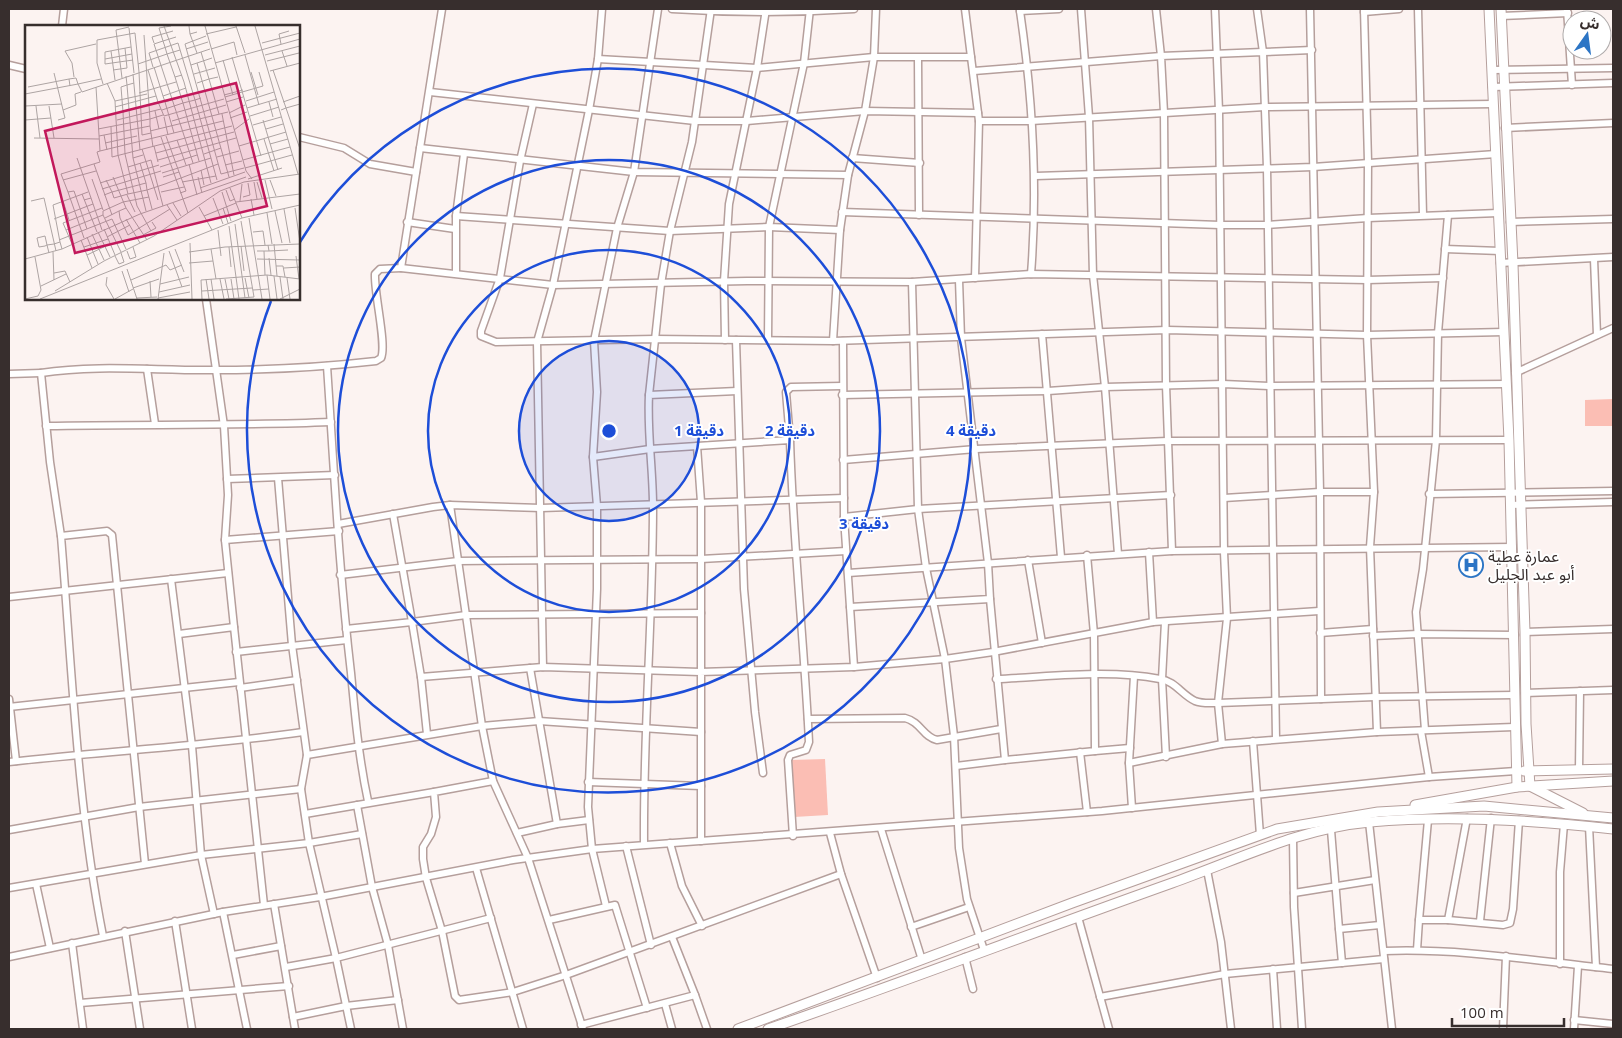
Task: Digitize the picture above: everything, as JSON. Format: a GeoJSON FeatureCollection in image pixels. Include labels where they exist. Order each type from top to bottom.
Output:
{"type":"FeatureCollection","features":[{"type":"Feature","properties":{"kind":"main road"},"geometry":{"type":"LineString","coordinates":[[1489,9],[1513,547],[1515,635],[1514,727],[1517,787]]}},
{"type":"Feature","properties":{"kind":"main road"},"geometry":{"type":"LineString","coordinates":[[1501,12],[1505,128],[1513,264],[1515,373],[1530,786]]}},
{"type":"Feature","properties":{"kind":"main road"},"geometry":{"type":"LineString","coordinates":[[1516,771],[1613,769]]}},
{"type":"Feature","properties":{"kind":"main road"},"geometry":{"type":"LineString","coordinates":[[738,1029],[1277,829],[1517,787],[1613,781]]}},
{"type":"Feature","properties":{"kind":"main road"},"geometry":{"type":"LineString","coordinates":[[1530,786],[1591,817]]}},
{"type":"Feature","properties":{"kind":"main road"},"geometry":{"type":"LineString","coordinates":[[1378,812],[1484,806],[1613,818]]}},
{"type":"Feature","properties":{"kind":"main road"},"geometry":{"type":"LineString","coordinates":[[1530,821],[1531,810]]}},
{"type":"Feature","properties":{"kind":"main road"},"geometry":{"type":"LineString","coordinates":[[768,1029],[1293,838],[1369,822],[1467,818],[1519,820],[1613,829]]}},
{"type":"Feature","properties":{"kind":"main road"},"geometry":{"type":"LineString","coordinates":[[774,1015],[779,1026]]}},
{"type":"Feature","properties":{"kind":"street"},"geometry":{"type":"LineString","coordinates":[[62,25],[64,9]]}},
{"type":"Feature","properties":{"kind":"street"},"geometry":{"type":"LineString","coordinates":[[401,268],[442,9]]}},
{"type":"Feature","properties":{"kind":"street"},"geometry":{"type":"LineString","coordinates":[[543,667],[540,614],[541,508],[537,342],[553,284],[589,110],[598,59],[602,9]]}},
{"type":"Feature","properties":{"kind":"street"},"geometry":{"type":"LineString","coordinates":[[606,906],[592,849],[588,782],[597,558],[597,506],[593,457],[596,392],[594,341],[617,228],[634,172],[644,117],[658,9]]}},
{"type":"Feature","properties":{"kind":"street"},"geometry":{"type":"LineString","coordinates":[[672,9],[854,9]]}},
{"type":"Feature","properties":{"kind":"street"},"geometry":{"type":"LineString","coordinates":[[833,341],[842,212],[848,175],[865,111],[874,57],[876,9]]}},
{"type":"Feature","properties":{"kind":"street"},"geometry":{"type":"LineString","coordinates":[[964,9],[974,71],[979,121],[975,278]]}},
{"type":"Feature","properties":{"kind":"street"},"geometry":{"type":"LineString","coordinates":[[1031,274],[1036,176],[1028,67],[1020,10],[1059,9]]}},
{"type":"Feature","properties":{"kind":"street"},"geometry":{"type":"LineString","coordinates":[[1081,9],[1089,117],[1093,275],[1105,387],[1112,498],[1118,554]]}},
{"type":"Feature","properties":{"kind":"street"},"geometry":{"type":"LineString","coordinates":[[1156,9],[1164,113],[1167,441],[1172,551]]}},
{"type":"Feature","properties":{"kind":"street"},"geometry":{"type":"LineString","coordinates":[[1215,9],[1220,110],[1219,171],[1225,440],[1224,552],[1227,618],[1218,703],[1222,744]]}},
{"type":"Feature","properties":{"kind":"street"},"geometry":{"type":"LineString","coordinates":[[1257,9],[1263,52],[1267,168],[1268,332],[1276,739]]}},
{"type":"Feature","properties":{"kind":"street"},"geometry":{"type":"LineString","coordinates":[[1310,9],[1316,384],[1320,492],[1319,610],[1321,699]]}},
{"type":"Feature","properties":{"kind":"street"},"geometry":{"type":"LineString","coordinates":[[1376,732],[1370,547],[1374,492],[1367,335],[1368,162],[1364,10],[1399,9]]}},
{"type":"Feature","properties":{"kind":"street"},"geometry":{"type":"LineString","coordinates":[[1418,9],[1423,215]]}},
{"type":"Feature","properties":{"kind":"street"},"geometry":{"type":"LineString","coordinates":[[644,844],[644,785],[651,615],[653,505],[649,395],[661,284],[670,231],[695,121],[711,10]]}},
{"type":"Feature","properties":{"kind":"street"},"geometry":{"type":"LineString","coordinates":[[725,340],[724,281],[726,229],[734,175],[747,121],[766,10]]}},
{"type":"Feature","properties":{"kind":"street"},"geometry":{"type":"LineString","coordinates":[[768,340],[769,227],[791,117],[804,64],[810,10]]}},
{"type":"Feature","properties":{"kind":"street"},"geometry":{"type":"LineString","coordinates":[[1501,12],[1562,11]]}},
{"type":"Feature","properties":{"kind":"street"},"geometry":{"type":"LineString","coordinates":[[974,71],[1161,56],[1312,50]]}},
{"type":"Feature","properties":{"kind":"street"},"geometry":{"type":"LineString","coordinates":[[598,59],[757,68],[874,57],[972,57]]}},
{"type":"Feature","properties":{"kind":"street"},"geometry":{"type":"LineString","coordinates":[[918,58],[919,215]]}},
{"type":"Feature","properties":{"kind":"street"},"geometry":{"type":"LineString","coordinates":[[1571,60],[1572,85]]}},
{"type":"Feature","properties":{"kind":"street"},"geometry":{"type":"LineString","coordinates":[[9,65],[25,69]]}},
{"type":"Feature","properties":{"kind":"street"},"geometry":{"type":"LineString","coordinates":[[1492,70],[1571,67],[1613,68]]}},
{"type":"Feature","properties":{"kind":"street"},"geometry":{"type":"LineString","coordinates":[[1492,87],[1613,83]]}},
{"type":"Feature","properties":{"kind":"street"},"geometry":{"type":"LineString","coordinates":[[430,92],[644,117],[695,121],[747,121],[865,111],[978,113]]}},
{"type":"Feature","properties":{"kind":"street"},"geometry":{"type":"LineString","coordinates":[[533,104],[520,161],[500,278],[484,322],[481,336],[496,342],[655,339],[833,341],[1167,330],[1367,335],[1504,332]]}},
{"type":"Feature","properties":{"kind":"street"},"geometry":{"type":"LineString","coordinates":[[979,121],[1031,122],[1265,107],[1493,104]]}},
{"type":"Feature","properties":{"kind":"street"},"geometry":{"type":"LineString","coordinates":[[1505,128],[1613,123]]}},
{"type":"Feature","properties":{"kind":"street"},"geometry":{"type":"LineString","coordinates":[[300,137],[344,148],[370,164],[416,172]]}},
{"type":"Feature","properties":{"kind":"street"},"geometry":{"type":"LineString","coordinates":[[420,148],[520,161],[634,172],[734,175],[848,175]]}},
{"type":"Feature","properties":{"kind":"street"},"geometry":{"type":"LineString","coordinates":[[456,272],[455,229],[464,154]]}},
{"type":"Feature","properties":{"kind":"street"},"geometry":{"type":"LineString","coordinates":[[1036,176],[1313,167],[1496,154]]}},
{"type":"Feature","properties":{"kind":"street"},"geometry":{"type":"LineString","coordinates":[[852,158],[920,163]]}},
{"type":"Feature","properties":{"kind":"street"},"geometry":{"type":"LineString","coordinates":[[842,212],[1220,225],[1267,225],[1423,215],[1498,213]]}},
{"type":"Feature","properties":{"kind":"street"},"geometry":{"type":"LineString","coordinates":[[1429,777],[1420,696],[1417,598],[1423,569],[1429,494],[1436,440],[1438,333],[1448,215]]}},
{"type":"Feature","properties":{"kind":"street"},"geometry":{"type":"LineString","coordinates":[[456,216],[670,231],[769,227],[840,230]]}},
{"type":"Feature","properties":{"kind":"street"},"geometry":{"type":"LineString","coordinates":[[1510,222],[1613,219]]}},
{"type":"Feature","properties":{"kind":"street"},"geometry":{"type":"LineString","coordinates":[[408,222],[455,229]]}},
{"type":"Feature","properties":{"kind":"street"},"geometry":{"type":"LineString","coordinates":[[1445,249],[1500,251]]}},
{"type":"Feature","properties":{"kind":"street"},"geometry":{"type":"LineString","coordinates":[[1500,263],[1513,264],[1613,257]]}},
{"type":"Feature","properties":{"kind":"street"},"geometry":{"type":"LineString","coordinates":[[1594,259],[1597,335]]}},
{"type":"Feature","properties":{"kind":"street"},"geometry":{"type":"LineString","coordinates":[[9,374],[147,368],[215,370],[327,366],[376,361],[381,358],[384,348],[379,324],[375,274],[380,269],[401,268],[456,272],[553,284],[605,285],[724,281],[912,282],[1031,274],[1222,279],[1367,280],[1442,278]]}},
{"type":"Feature","properties":{"kind":"street"},"geometry":{"type":"LineString","coordinates":[[959,280],[961,338],[976,450],[988,563],[993,652],[1005,760]]}},
{"type":"Feature","properties":{"kind":"street"},"geometry":{"type":"LineString","coordinates":[[912,282],[918,510],[926,568],[945,659],[954,736],[956,823],[969,906],[984,950]]}},
{"type":"Feature","properties":{"kind":"street"},"geometry":{"type":"LineString","coordinates":[[206,300],[224,426],[227,479],[225,540],[250,795],[264,905]]}},
{"type":"Feature","properties":{"kind":"street"},"geometry":{"type":"LineString","coordinates":[[1515,373],[1613,328]]}},
{"type":"Feature","properties":{"kind":"street"},"geometry":{"type":"LineString","coordinates":[[1042,334],[1061,557]]}},
{"type":"Feature","properties":{"kind":"street"},"geometry":{"type":"LineString","coordinates":[[736,340],[743,556],[751,670],[764,774]]}},
{"type":"Feature","properties":{"kind":"street"},"geometry":{"type":"LineString","coordinates":[[843,340],[842,460],[854,667]]}},
{"type":"Feature","properties":{"kind":"street"},"geometry":{"type":"LineString","coordinates":[[327,366],[339,527],[340,574],[359,746],[368,802]]}},
{"type":"Feature","properties":{"kind":"street"},"geometry":{"type":"LineString","coordinates":[[147,368],[155,424]]}},
{"type":"Feature","properties":{"kind":"street"},"geometry":{"type":"LineString","coordinates":[[41,373],[66,589],[76,754],[91,874],[103,936]]}},
{"type":"Feature","properties":{"kind":"street"},"geometry":{"type":"LineString","coordinates":[[842,396],[1223,384],[1269,386],[1316,384],[1436,386],[1507,384]]}},
{"type":"Feature","properties":{"kind":"street"},"geometry":{"type":"LineString","coordinates":[[793,836],[788,760],[790,755],[808,748],[808,719],[786,392],[788,389],[795,387],[842,386]]}},
{"type":"Feature","properties":{"kind":"street"},"geometry":{"type":"LineString","coordinates":[[649,395],[737,391]]}},
{"type":"Feature","properties":{"kind":"street"},"geometry":{"type":"LineString","coordinates":[[46,426],[155,424],[224,426],[331,422]]}},
{"type":"Feature","properties":{"kind":"street"},"geometry":{"type":"LineString","coordinates":[[842,460],[976,450],[1167,441],[1372,438],[1509,440]]}},
{"type":"Feature","properties":{"kind":"street"},"geometry":{"type":"LineString","coordinates":[[593,457],[650,449],[790,440]]}},
{"type":"Feature","properties":{"kind":"street"},"geometry":{"type":"LineString","coordinates":[[697,446],[701,502],[700,672],[702,841]]}},
{"type":"Feature","properties":{"kind":"street"},"geometry":{"type":"LineString","coordinates":[[227,479],[335,475]]}},
{"type":"Feature","properties":{"kind":"street"},"geometry":{"type":"LineString","coordinates":[[278,478],[292,645],[307,755],[301,789],[309,844],[320,897],[336,958],[350,1029]]}},
{"type":"Feature","properties":{"kind":"street"},"geometry":{"type":"LineString","coordinates":[[1429,494],[1613,491]]}},
{"type":"Feature","properties":{"kind":"street"},"geometry":{"type":"LineString","coordinates":[[1224,498],[1320,492],[1374,492]]}},
{"type":"Feature","properties":{"kind":"street"},"geometry":{"type":"LineString","coordinates":[[844,517],[918,510],[1170,495]]}},
{"type":"Feature","properties":{"kind":"street"},"geometry":{"type":"LineString","coordinates":[[225,540],[283,535],[339,527],[393,514],[450,506],[541,508],[844,498]]}},
{"type":"Feature","properties":{"kind":"street"},"geometry":{"type":"LineString","coordinates":[[1511,505],[1613,502]]}},
{"type":"Feature","properties":{"kind":"street"},"geometry":{"type":"LineString","coordinates":[[450,506],[482,726],[493,781],[528,858],[582,1027],[695,995]]}},
{"type":"Feature","properties":{"kind":"street"},"geometry":{"type":"LineString","coordinates":[[393,514],[421,677],[426,734]]}},
{"type":"Feature","properties":{"kind":"street"},"geometry":{"type":"LineString","coordinates":[[61,536],[107,531],[111,533],[119,585],[145,864]]}},
{"type":"Feature","properties":{"kind":"street"},"geometry":{"type":"LineString","coordinates":[[848,573],[1061,557],[1172,551],[1224,552],[1370,547],[1513,547]]}},
{"type":"Feature","properties":{"kind":"street"},"geometry":{"type":"LineString","coordinates":[[340,574],[458,561],[597,558],[701,559],[846,551]]}},
{"type":"Feature","properties":{"kind":"street"},"geometry":{"type":"LineString","coordinates":[[1148,552],[1153,622]]}},
{"type":"Feature","properties":{"kind":"street"},"geometry":{"type":"LineString","coordinates":[[1088,556],[1094,634],[1095,751]]}},
{"type":"Feature","properties":{"kind":"street"},"geometry":{"type":"LineString","coordinates":[[1028,560],[1042,643]]}},
{"type":"Feature","properties":{"kind":"street"},"geometry":{"type":"LineString","coordinates":[[9,597],[66,589],[228,573]]}},
{"type":"Feature","properties":{"kind":"street"},"geometry":{"type":"LineString","coordinates":[[172,579],[192,746],[201,855],[214,914]]}},
{"type":"Feature","properties":{"kind":"street"},"geometry":{"type":"LineString","coordinates":[[850,606],[990,599]]}},
{"type":"Feature","properties":{"kind":"street"},"geometry":{"type":"LineString","coordinates":[[421,677],[543,667],[649,672],[700,672],[854,667],[945,659],[993,652],[1153,622],[1319,610]]}},
{"type":"Feature","properties":{"kind":"street"},"geometry":{"type":"LineString","coordinates":[[346,629],[466,615],[540,614],[596,616],[701,613]]}},
{"type":"Feature","properties":{"kind":"street"},"geometry":{"type":"LineString","coordinates":[[1165,622],[1162,679],[1166,757]]}},
{"type":"Feature","properties":{"kind":"street"},"geometry":{"type":"LineString","coordinates":[[179,634],[234,627]]}},
{"type":"Feature","properties":{"kind":"street"},"geometry":{"type":"LineString","coordinates":[[1525,632],[1613,629]]}},
{"type":"Feature","properties":{"kind":"street"},"geometry":{"type":"LineString","coordinates":[[1320,633],[1515,635]]}},
{"type":"Feature","properties":{"kind":"street"},"geometry":{"type":"LineString","coordinates":[[236,652],[347,640]]}},
{"type":"Feature","properties":{"kind":"street"},"geometry":{"type":"LineString","coordinates":[[530,668],[557,824]]}},
{"type":"Feature","properties":{"kind":"street"},"geometry":{"type":"LineString","coordinates":[[996,679],[1095,675],[1162,679],[1178,686],[1193,700],[1218,703],[1375,697],[1514,695]]}},
{"type":"Feature","properties":{"kind":"street"},"geometry":{"type":"LineString","coordinates":[[1132,808],[1130,748],[1134,676]]}},
{"type":"Feature","properties":{"kind":"street"},"geometry":{"type":"LineString","coordinates":[[9,707],[184,687],[297,680]]}},
{"type":"Feature","properties":{"kind":"street"},"geometry":{"type":"LineString","coordinates":[[1526,693],[1613,690]]}},
{"type":"Feature","properties":{"kind":"street"},"geometry":{"type":"LineString","coordinates":[[1579,770],[1580,691]]}},
{"type":"Feature","properties":{"kind":"street"},"geometry":{"type":"LineString","coordinates":[[9,700],[12,762],[76,754],[192,746],[303,732]]}},
{"type":"Feature","properties":{"kind":"street"},"geometry":{"type":"LineString","coordinates":[[808,719],[905,718],[916,722],[933,739],[942,740],[954,736],[1001,729]]}},
{"type":"Feature","properties":{"kind":"street"},"geometry":{"type":"LineString","coordinates":[[307,755],[426,734],[482,726],[539,721],[646,730],[701,732]]}},
{"type":"Feature","properties":{"kind":"street"},"geometry":{"type":"LineString","coordinates":[[1130,763],[1222,744],[1253,741],[1376,732],[1514,727]]}},
{"type":"Feature","properties":{"kind":"street"},"geometry":{"type":"LineString","coordinates":[[1253,741],[1260,835]]}},
{"type":"Feature","properties":{"kind":"street"},"geometry":{"type":"LineString","coordinates":[[956,766],[1130,748]]}},
{"type":"Feature","properties":{"kind":"street"},"geometry":{"type":"LineString","coordinates":[[1080,752],[1086,812]]}},
{"type":"Feature","properties":{"kind":"street"},"geometry":{"type":"LineString","coordinates":[[9,957],[125,931],[223,912],[372,888],[528,858],[592,849],[956,823],[1256,796],[1429,777],[1516,771]]}},
{"type":"Feature","properties":{"kind":"street"},"geometry":{"type":"LineString","coordinates":[[305,814],[493,781]]}},
{"type":"Feature","properties":{"kind":"street"},"geometry":{"type":"LineString","coordinates":[[588,782],[701,786]]}},
{"type":"Feature","properties":{"kind":"street"},"geometry":{"type":"LineString","coordinates":[[9,830],[139,807],[301,789]]}},
{"type":"Feature","properties":{"kind":"street"},"geometry":{"type":"LineString","coordinates":[[434,792],[434,825],[422,852],[426,878],[442,931],[457,998],[463,1001],[513,992],[566,976],[841,874]]}},
{"type":"Feature","properties":{"kind":"street"},"geometry":{"type":"LineString","coordinates":[[357,805],[372,888],[388,945],[403,1029]]}},
{"type":"Feature","properties":{"kind":"street"},"geometry":{"type":"LineString","coordinates":[[1448,920],[1467,818]]}},
{"type":"Feature","properties":{"kind":"street"},"geometry":{"type":"LineString","coordinates":[[1480,921],[1492,818]]}},
{"type":"Feature","properties":{"kind":"street"},"geometry":{"type":"LineString","coordinates":[[517,833],[557,824],[589,820]]}},
{"type":"Feature","properties":{"kind":"street"},"geometry":{"type":"LineString","coordinates":[[1417,950],[1428,820]]}},
{"type":"Feature","properties":{"kind":"street"},"geometry":{"type":"LineString","coordinates":[[1419,920],[1480,921],[1503,925],[1511,921],[1519,820]]}},
{"type":"Feature","properties":{"kind":"street"},"geometry":{"type":"LineString","coordinates":[[1369,822],[1392,1029]]}},
{"type":"Feature","properties":{"kind":"street"},"geometry":{"type":"LineString","coordinates":[[1560,964],[1560,872],[1564,824]]}},
{"type":"Feature","properties":{"kind":"street"},"geometry":{"type":"LineString","coordinates":[[1590,826],[1596,967]]}},
{"type":"Feature","properties":{"kind":"street"},"geometry":{"type":"LineString","coordinates":[[881,829],[922,960]]}},
{"type":"Feature","properties":{"kind":"street"},"geometry":{"type":"LineString","coordinates":[[1331,830],[1342,963]]}},
{"type":"Feature","properties":{"kind":"street"},"geometry":{"type":"LineString","coordinates":[[830,833],[841,874],[877,978]]}},
{"type":"Feature","properties":{"kind":"street"},"geometry":{"type":"LineString","coordinates":[[9,888],[201,855],[309,844],[362,834]]}},
{"type":"Feature","properties":{"kind":"street"},"geometry":{"type":"LineString","coordinates":[[1293,838],[1294,893],[1302,1029]]}},
{"type":"Feature","properties":{"kind":"street"},"geometry":{"type":"LineString","coordinates":[[670,843],[682,886],[702,926]]}},
{"type":"Feature","properties":{"kind":"street"},"geometry":{"type":"LineString","coordinates":[[626,846],[651,946]]}},
{"type":"Feature","properties":{"kind":"street"},"geometry":{"type":"LineString","coordinates":[[476,868],[523,1029]]}},
{"type":"Feature","properties":{"kind":"street"},"geometry":{"type":"LineString","coordinates":[[1207,870],[1226,974],[1230,1029]]}},
{"type":"Feature","properties":{"kind":"street"},"geometry":{"type":"LineString","coordinates":[[1294,893],[1375,880]]}},
{"type":"Feature","properties":{"kind":"street"},"geometry":{"type":"LineString","coordinates":[[36,884],[50,948]]}},
{"type":"Feature","properties":{"kind":"street"},"geometry":{"type":"LineString","coordinates":[[274,904],[295,1029]]}},
{"type":"Feature","properties":{"kind":"street"},"geometry":{"type":"LineString","coordinates":[[549,920],[613,904],[616,907],[647,1008]]}},
{"type":"Feature","properties":{"kind":"street"},"geometry":{"type":"LineString","coordinates":[[911,927],[969,906]]}},
{"type":"Feature","properties":{"kind":"street"},"geometry":{"type":"LineString","coordinates":[[223,912],[247,1029]]}},
{"type":"Feature","properties":{"kind":"street"},"geometry":{"type":"LineString","coordinates":[[1078,917],[1109,1029]]}},
{"type":"Feature","properties":{"kind":"street"},"geometry":{"type":"LineString","coordinates":[[286,968],[336,958],[491,918]]}},
{"type":"Feature","properties":{"kind":"street"},"geometry":{"type":"LineString","coordinates":[[175,921],[192,1029]]}},
{"type":"Feature","properties":{"kind":"street"},"geometry":{"type":"LineString","coordinates":[[1339,929],[1380,924]]}},
{"type":"Feature","properties":{"kind":"street"},"geometry":{"type":"LineString","coordinates":[[125,931],[140,1029]]}},
{"type":"Feature","properties":{"kind":"street"},"geometry":{"type":"LineString","coordinates":[[672,937],[707,1029]]}},
{"type":"Feature","properties":{"kind":"street"},"geometry":{"type":"LineString","coordinates":[[72,943],[83,1029]]}},
{"type":"Feature","properties":{"kind":"street"},"geometry":{"type":"LineString","coordinates":[[233,955],[282,946]]}},
{"type":"Feature","properties":{"kind":"street"},"geometry":{"type":"LineString","coordinates":[[1384,951],[1417,950],[1506,956],[1613,969]]}},
{"type":"Feature","properties":{"kind":"street"},"geometry":{"type":"LineString","coordinates":[[1503,1029],[1506,956]]}},
{"type":"Feature","properties":{"kind":"street"},"geometry":{"type":"LineString","coordinates":[[965,957],[973,989]]}},
{"type":"Feature","properties":{"kind":"street"},"geometry":{"type":"LineString","coordinates":[[1100,997],[1226,974],[1384,959]]}},
{"type":"Feature","properties":{"kind":"street"},"geometry":{"type":"LineString","coordinates":[[1574,1029],[1578,966]]}},
{"type":"Feature","properties":{"kind":"street"},"geometry":{"type":"LineString","coordinates":[[1273,969],[1277,1029]]}},
{"type":"Feature","properties":{"kind":"street"},"geometry":{"type":"LineString","coordinates":[[80,1003],[135,996],[186,995],[289,986]]}},
{"type":"Feature","properties":{"kind":"street"},"geometry":{"type":"LineString","coordinates":[[293,1017],[346,1006],[398,1000]]}},
{"type":"Feature","properties":{"kind":"street"},"geometry":{"type":"LineString","coordinates":[[665,1004],[672,1029]]}},
{"type":"Feature","properties":{"kind":"street"},"geometry":{"type":"LineString","coordinates":[[1574,1020],[1613,1024]]}},
{"type":"Feature","properties":{"kind":"shaded area"},"geometry":{"type":"Polygon","coordinates":[[[1613,399],[1613,426],[1585,426],[1585,400],[1613,399]]]}},
{"type":"Feature","properties":{"kind":"shaded area"},"geometry":{"type":"Polygon","coordinates":[[[825,759],[828,815],[794,817],[791,760],[825,759]]]}},
{"type":"Feature","properties":{"kind":"place","name":"عمارة عطية أبو عبد الجليل"},"geometry":{"type":"Point","coordinates":[1471,565]}}]}
